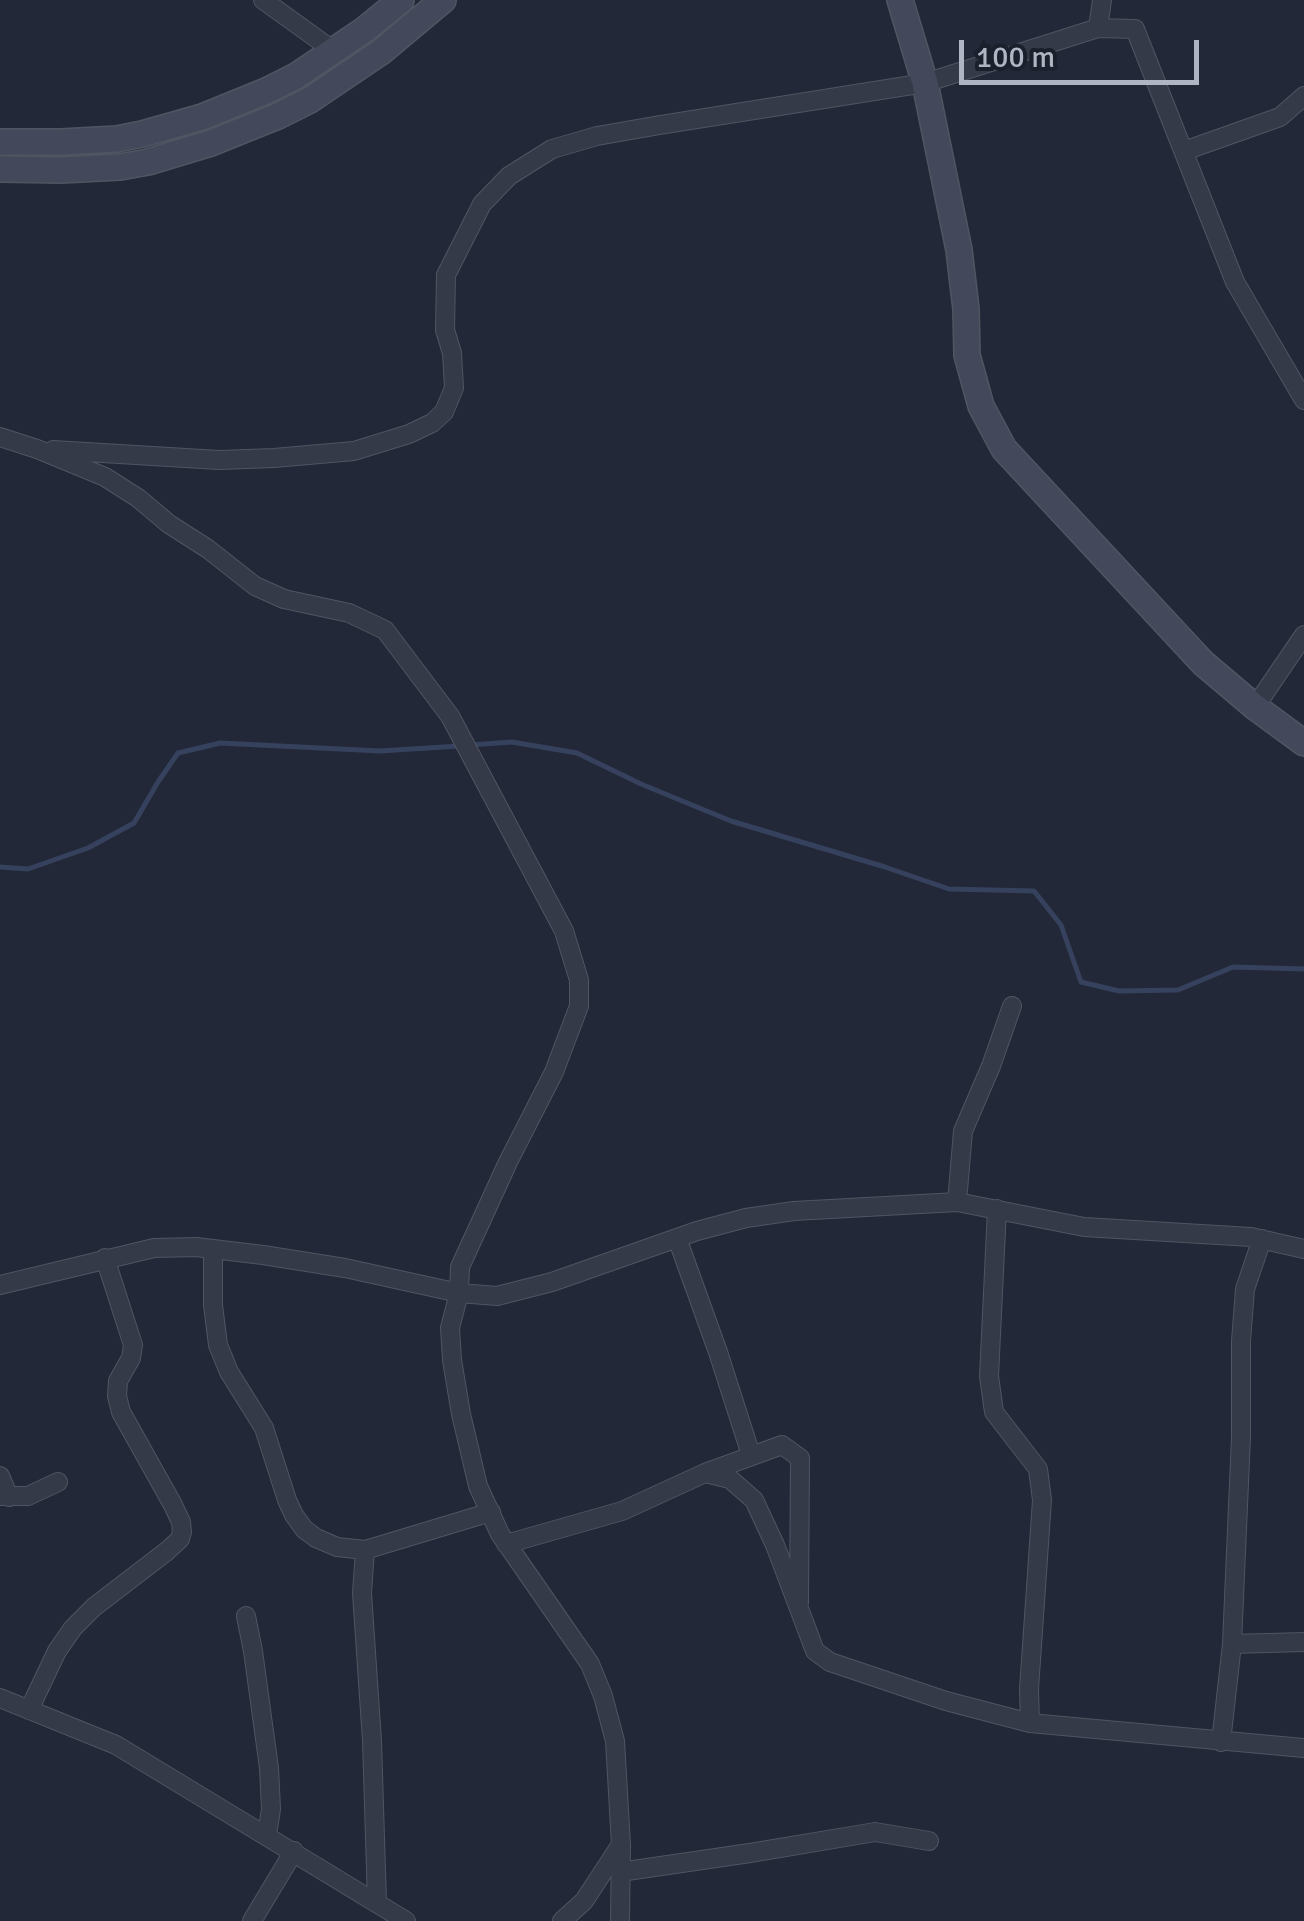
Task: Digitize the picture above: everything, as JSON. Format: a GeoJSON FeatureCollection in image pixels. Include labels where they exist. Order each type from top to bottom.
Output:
{"type":"FeatureCollection","features":[{"type":"Feature","properties":{"kind":"street"},"geometry":{"type":"LineString","coordinates":[[262,0],[334,51]]}},
{"type":"Feature","properties":{"kind":"street"},"geometry":{"type":"LineString","coordinates":[[0,142],[86,141],[142,134],[233,106],[296,76],[401,0]]}},
{"type":"Feature","properties":{"kind":"street"},"geometry":{"type":"LineString","coordinates":[[0,169],[120,166],[211,144],[310,100],[380,52],[442,0]]}},
{"type":"Feature","properties":{"kind":"street"},"geometry":{"type":"LineString","coordinates":[[900,0],[924,82],[959,250],[967,355],[981,406],[1004,449],[1204,663],[1304,743]]}},
{"type":"Feature","properties":{"kind":"street"},"geometry":{"type":"LineString","coordinates":[[1098,28],[1102,0]]}},
{"type":"Feature","properties":{"kind":"street"},"geometry":{"type":"LineString","coordinates":[[37,449],[238,459],[340,453],[409,434],[444,412],[454,388],[452,353],[445,330],[446,275],[482,204],[509,176],[552,148],[597,136],[924,82],[1098,28],[1135,29],[1236,282],[1304,400]]}},
{"type":"Feature","properties":{"kind":"street"},"geometry":{"type":"LineString","coordinates":[[1184,151],[1280,116],[1304,96]]}},
{"type":"Feature","properties":{"kind":"street"},"geometry":{"type":"LineString","coordinates":[[0,436],[105,477],[255,586],[284,599],[349,614],[385,630],[450,716],[564,931],[579,980],[580,1006],[554,1072],[460,1267],[459,1293],[450,1328],[461,1414],[478,1486],[506,1544],[590,1664],[616,1741],[620,1921]]}},
{"type":"Feature","properties":{"kind":"street"},"geometry":{"type":"LineString","coordinates":[[1255,707],[1304,635]]}},
{"type":"Feature","properties":{"kind":"street"},"geometry":{"type":"LineString","coordinates":[[956,1202],[963,1131],[1012,1006]]}},
{"type":"Feature","properties":{"kind":"street"},"geometry":{"type":"LineString","coordinates":[[0,1285],[154,1248],[196,1247],[263,1254],[459,1293],[497,1296],[534,1287],[697,1230],[746,1218],[794,1211],[956,1202],[1084,1227],[1251,1236],[1304,1249]]}},
{"type":"Feature","properties":{"kind":"street"},"geometry":{"type":"LineString","coordinates":[[997,1208],[989,1376],[994,1412],[1038,1469],[1042,1500],[1030,1723]]}},
{"type":"Feature","properties":{"kind":"street"},"geometry":{"type":"LineString","coordinates":[[677,1238],[751,1455]]}},
{"type":"Feature","properties":{"kind":"street"},"geometry":{"type":"LineString","coordinates":[[1221,1742],[1232,1644],[1244,1289],[1262,1239]]}},
{"type":"Feature","properties":{"kind":"street"},"geometry":{"type":"LineString","coordinates":[[214,1249],[213,1305],[218,1346],[229,1372],[264,1428],[294,1515],[304,1529],[337,1547],[365,1550],[490,1512]]}},
{"type":"Feature","properties":{"kind":"street"},"geometry":{"type":"LineString","coordinates":[[29,1710],[57,1651],[74,1628],[94,1607],[167,1551],[182,1532],[173,1505],[118,1404],[118,1381],[131,1358],[133,1345],[104,1258]]}},
{"type":"Feature","properties":{"kind":"street"},"geometry":{"type":"LineString","coordinates":[[506,1544],[622,1510],[705,1473],[782,1445],[800,1458],[798,1611]]}},
{"type":"Feature","properties":{"kind":"street"},"geometry":{"type":"LineString","coordinates":[[705,1473],[730,1479],[754,1500],[815,1651],[830,1662],[946,1701],[1030,1723],[1304,1748]]}},
{"type":"Feature","properties":{"kind":"street"},"geometry":{"type":"LineString","coordinates":[[0,1476],[5,1497],[28,1496],[58,1482]]}},
{"type":"Feature","properties":{"kind":"street"},"geometry":{"type":"LineString","coordinates":[[365,1550],[362,1593],[377,1903]]}},
{"type":"Feature","properties":{"kind":"street"},"geometry":{"type":"LineString","coordinates":[[246,1616],[271,1789],[267,1835]]}},
{"type":"Feature","properties":{"kind":"street"},"geometry":{"type":"LineString","coordinates":[[1232,1644],[1304,1642]]}},
{"type":"Feature","properties":{"kind":"street"},"geometry":{"type":"LineString","coordinates":[[0,1698],[116,1746],[406,1921]]}},
{"type":"Feature","properties":{"kind":"street"},"geometry":{"type":"LineString","coordinates":[[620,1872],[874,1832],[929,1842]]}},
{"type":"Feature","properties":{"kind":"street"},"geometry":{"type":"LineString","coordinates":[[562,1921],[584,1901],[620,1845]]}},
{"type":"Feature","properties":{"kind":"street"},"geometry":{"type":"LineString","coordinates":[[252,1921],[294,1851]]}},
{"type":"Feature","properties":{"kind":"waterway"},"geometry":{"type":"LineString","coordinates":[[470,745],[512,742],[577,753],[731,821],[949,889],[1034,891],[1061,925],[1081,982],[1119,991],[1178,990],[1233,967],[1304,969]]}},
{"type":"Feature","properties":{"kind":"waterway"},"geometry":{"type":"LineString","coordinates":[[0,867],[28,869],[88,848],[134,823],[178,753],[220,743],[380,751],[459,746]]}}]}
